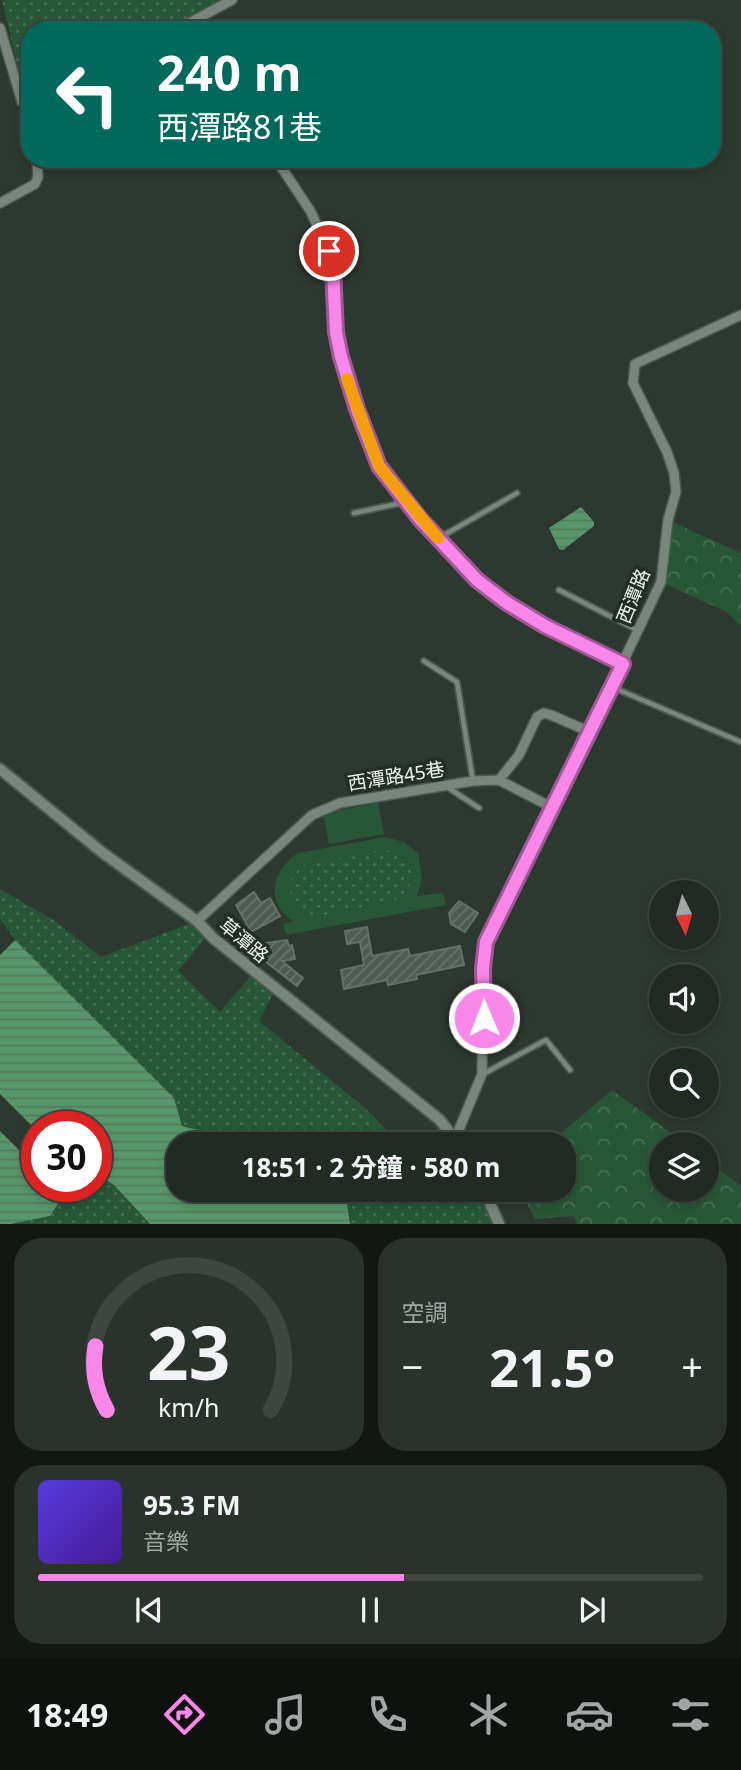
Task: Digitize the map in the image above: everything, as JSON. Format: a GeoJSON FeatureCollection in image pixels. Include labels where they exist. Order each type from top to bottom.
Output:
{"type":"FeatureCollection","features":[{"type":"Feature","properties":{"kind":"street"},"geometry":{"type":"LineString","coordinates":[[198,21],[232,0]]}},
{"type":"Feature","properties":{"kind":"street"},"geometry":{"type":"LineString","coordinates":[[0,27],[21,100]]}},
{"type":"Feature","properties":{"kind":"street"},"geometry":{"type":"LineString","coordinates":[[0,203],[35,184],[38,168]]}},
{"type":"Feature","properties":{"kind":"street"},"geometry":{"type":"LineString","coordinates":[[282,168],[311,212],[324,238],[333,269],[336,332],[350,389],[379,466],[407,502],[477,580],[507,603],[556,632],[623,664]]}},
{"type":"Feature","properties":{"kind":"street","name":"西潭路"},"geometry":{"type":"LineString","coordinates":[[461,1132],[482,1074],[483,968],[486,942],[662,582],[668,520],[676,492],[674,473],[667,452],[633,383],[635,364],[741,314]]}},
{"type":"Feature","properties":{"kind":"street"},"geometry":{"type":"LineString","coordinates":[[499,780],[519,755],[537,716],[544,713],[551,715],[590,732]]}},
{"type":"Feature","properties":{"kind":"street","name":"草潭路"},"geometry":{"type":"LineString","coordinates":[[0,769],[103,853],[197,921],[224,947],[440,1120],[449,1132]]}},
{"type":"Feature","properties":{"kind":"street","name":"西潭路45巷"},"geometry":{"type":"LineString","coordinates":[[197,921],[312,816],[340,803],[473,781],[499,780],[553,808]]}},
{"type":"Feature","properties":{"kind":"street"},"geometry":{"type":"LineString","coordinates":[[489,1202],[499,1224]]}},
{"type":"Feature","properties":{"kind":"lane"},"geometry":{"type":"LineString","coordinates":[[438,538],[517,494]]}},
{"type":"Feature","properties":{"kind":"lane"},"geometry":{"type":"LineString","coordinates":[[354,513],[407,502]]}},
{"type":"Feature","properties":{"kind":"lane"},"geometry":{"type":"LineString","coordinates":[[559,590],[638,631]]}},
{"type":"Feature","properties":{"kind":"lane"},"geometry":{"type":"LineString","coordinates":[[424,661],[457,682],[473,781]]}},
{"type":"Feature","properties":{"kind":"lane"},"geometry":{"type":"LineString","coordinates":[[612,687],[741,742]]}},
{"type":"Feature","properties":{"kind":"lane"},"geometry":{"type":"LineString","coordinates":[[446,786],[480,808]]}},
{"type":"Feature","properties":{"kind":"lane"},"geometry":{"type":"LineString","coordinates":[[482,1074],[546,1040],[570,1070]]}},
{"type":"Feature","properties":{"kind":"green space"},"geometry":{"type":"Polygon","coordinates":[[[2,0],[232,0],[193,21],[21,21],[21,80],[2,0]]]}},
{"type":"Feature","properties":{"kind":"green space"},"geometry":{"type":"Polygon","coordinates":[[[668,520],[741,553],[741,626],[727,612],[661,582],[668,520]]]}},
{"type":"Feature","properties":{"kind":"green space"},"geometry":{"type":"Polygon","coordinates":[[[378,803],[384,834],[329,844],[323,813],[378,803]]]}},
{"type":"Feature","properties":{"kind":"green space"},"geometry":{"type":"Polygon","coordinates":[[[385,837],[404,842],[418,853],[422,879],[417,896],[443,893],[446,905],[286,935],[283,924],[293,921],[278,905],[275,887],[282,868],[298,853],[385,837]],[[382,849],[301,866],[291,878],[290,897],[294,905],[306,914],[321,916],[401,898],[407,892],[412,878],[411,867],[400,853],[382,849]]]}},
{"type":"Feature","properties":{"kind":"green space"},"geometry":{"type":"Polygon","coordinates":[[[382,849],[400,853],[411,867],[412,878],[407,892],[401,898],[321,916],[306,914],[294,905],[290,897],[291,878],[301,866],[382,849]]]}},
{"type":"Feature","properties":{"kind":"green space"},"geometry":{"type":"Polygon","coordinates":[[[0,889],[55,921],[101,957],[197,921],[208,935],[178,971],[220,1012],[255,971],[276,988],[259,1021],[365,1108],[388,1132],[205,1132],[182,1126],[174,1098],[15,940],[0,919],[0,889]]]}},
{"type":"Feature","properties":{"kind":"green space"},"geometry":{"type":"Polygon","coordinates":[[[612,1090],[670,1132],[649,1132],[649,1202],[719,1202],[719,1169],[741,1186],[741,1224],[577,1224],[574,1216],[535,1219],[526,1202],[576,1202],[576,1132],[562,1132],[612,1090]]]}},
{"type":"Feature","properties":{"kind":"green space"},"geometry":{"type":"Polygon","coordinates":[[[112,1184],[150,1224],[11,1224],[50,1216],[60,1202],[112,1202],[112,1184]]]}},
{"type":"Feature","properties":{"kind":"green space"},"geometry":{"type":"Polygon","coordinates":[[[347,1202],[489,1202],[499,1224],[350,1224],[347,1202]]]}},
{"type":"Feature","properties":{"kind":"shaded area"},"geometry":{"type":"Polygon","coordinates":[[[581,507],[594,522],[594,526],[563,550],[559,549],[549,528],[581,507]]]}},
{"type":"Feature","properties":{"kind":"shaded area"},"geometry":{"type":"Polygon","coordinates":[[[15,940],[174,1098],[182,1126],[205,1132],[166,1132],[166,1202],[347,1202],[350,1224],[150,1224],[112,1184],[112,1111],[21,1111],[21,1115],[0,1094],[0,955],[15,940]]]}},
{"type":"Feature","properties":{"kind":"shaded area"},"geometry":{"type":"Polygon","coordinates":[[[0,1131],[21,1152],[21,1202],[59,1202],[50,1216],[0,1224],[0,1131]]]}},
{"type":"Feature","properties":{"kind":"building"},"geometry":{"type":"Polygon","coordinates":[[[254,892],[261,903],[270,898],[280,916],[251,932],[236,905],[254,892]]]}},
{"type":"Feature","properties":{"kind":"building"},"geometry":{"type":"Polygon","coordinates":[[[459,901],[478,913],[465,932],[451,924],[449,913],[459,901]]]}},
{"type":"Feature","properties":{"kind":"building"},"geometry":{"type":"Polygon","coordinates":[[[367,927],[372,956],[408,949],[410,956],[460,946],[464,965],[416,975],[417,979],[388,985],[387,980],[344,989],[341,970],[364,965],[360,942],[347,944],[345,931],[367,927]]]}},
{"type":"Feature","properties":{"kind":"building"},"geometry":{"type":"Polygon","coordinates":[[[287,940],[289,946],[292,945],[295,959],[282,961],[303,978],[297,986],[256,954],[266,943],[287,940]]]}},
{"type":"Feature","properties":{"kind":"slow traffic"},"geometry":{"type":"LineString","coordinates":[[347,379],[379,466],[438,538]]}},
{"type":"Feature","properties":{"kind":"route"},"geometry":{"type":"LineString","coordinates":[[329,251],[333,269],[336,332],[341,357],[379,466],[420,519],[477,580],[507,603],[545,626],[623,664],[486,942],[483,968],[484,1018]]}}]}
